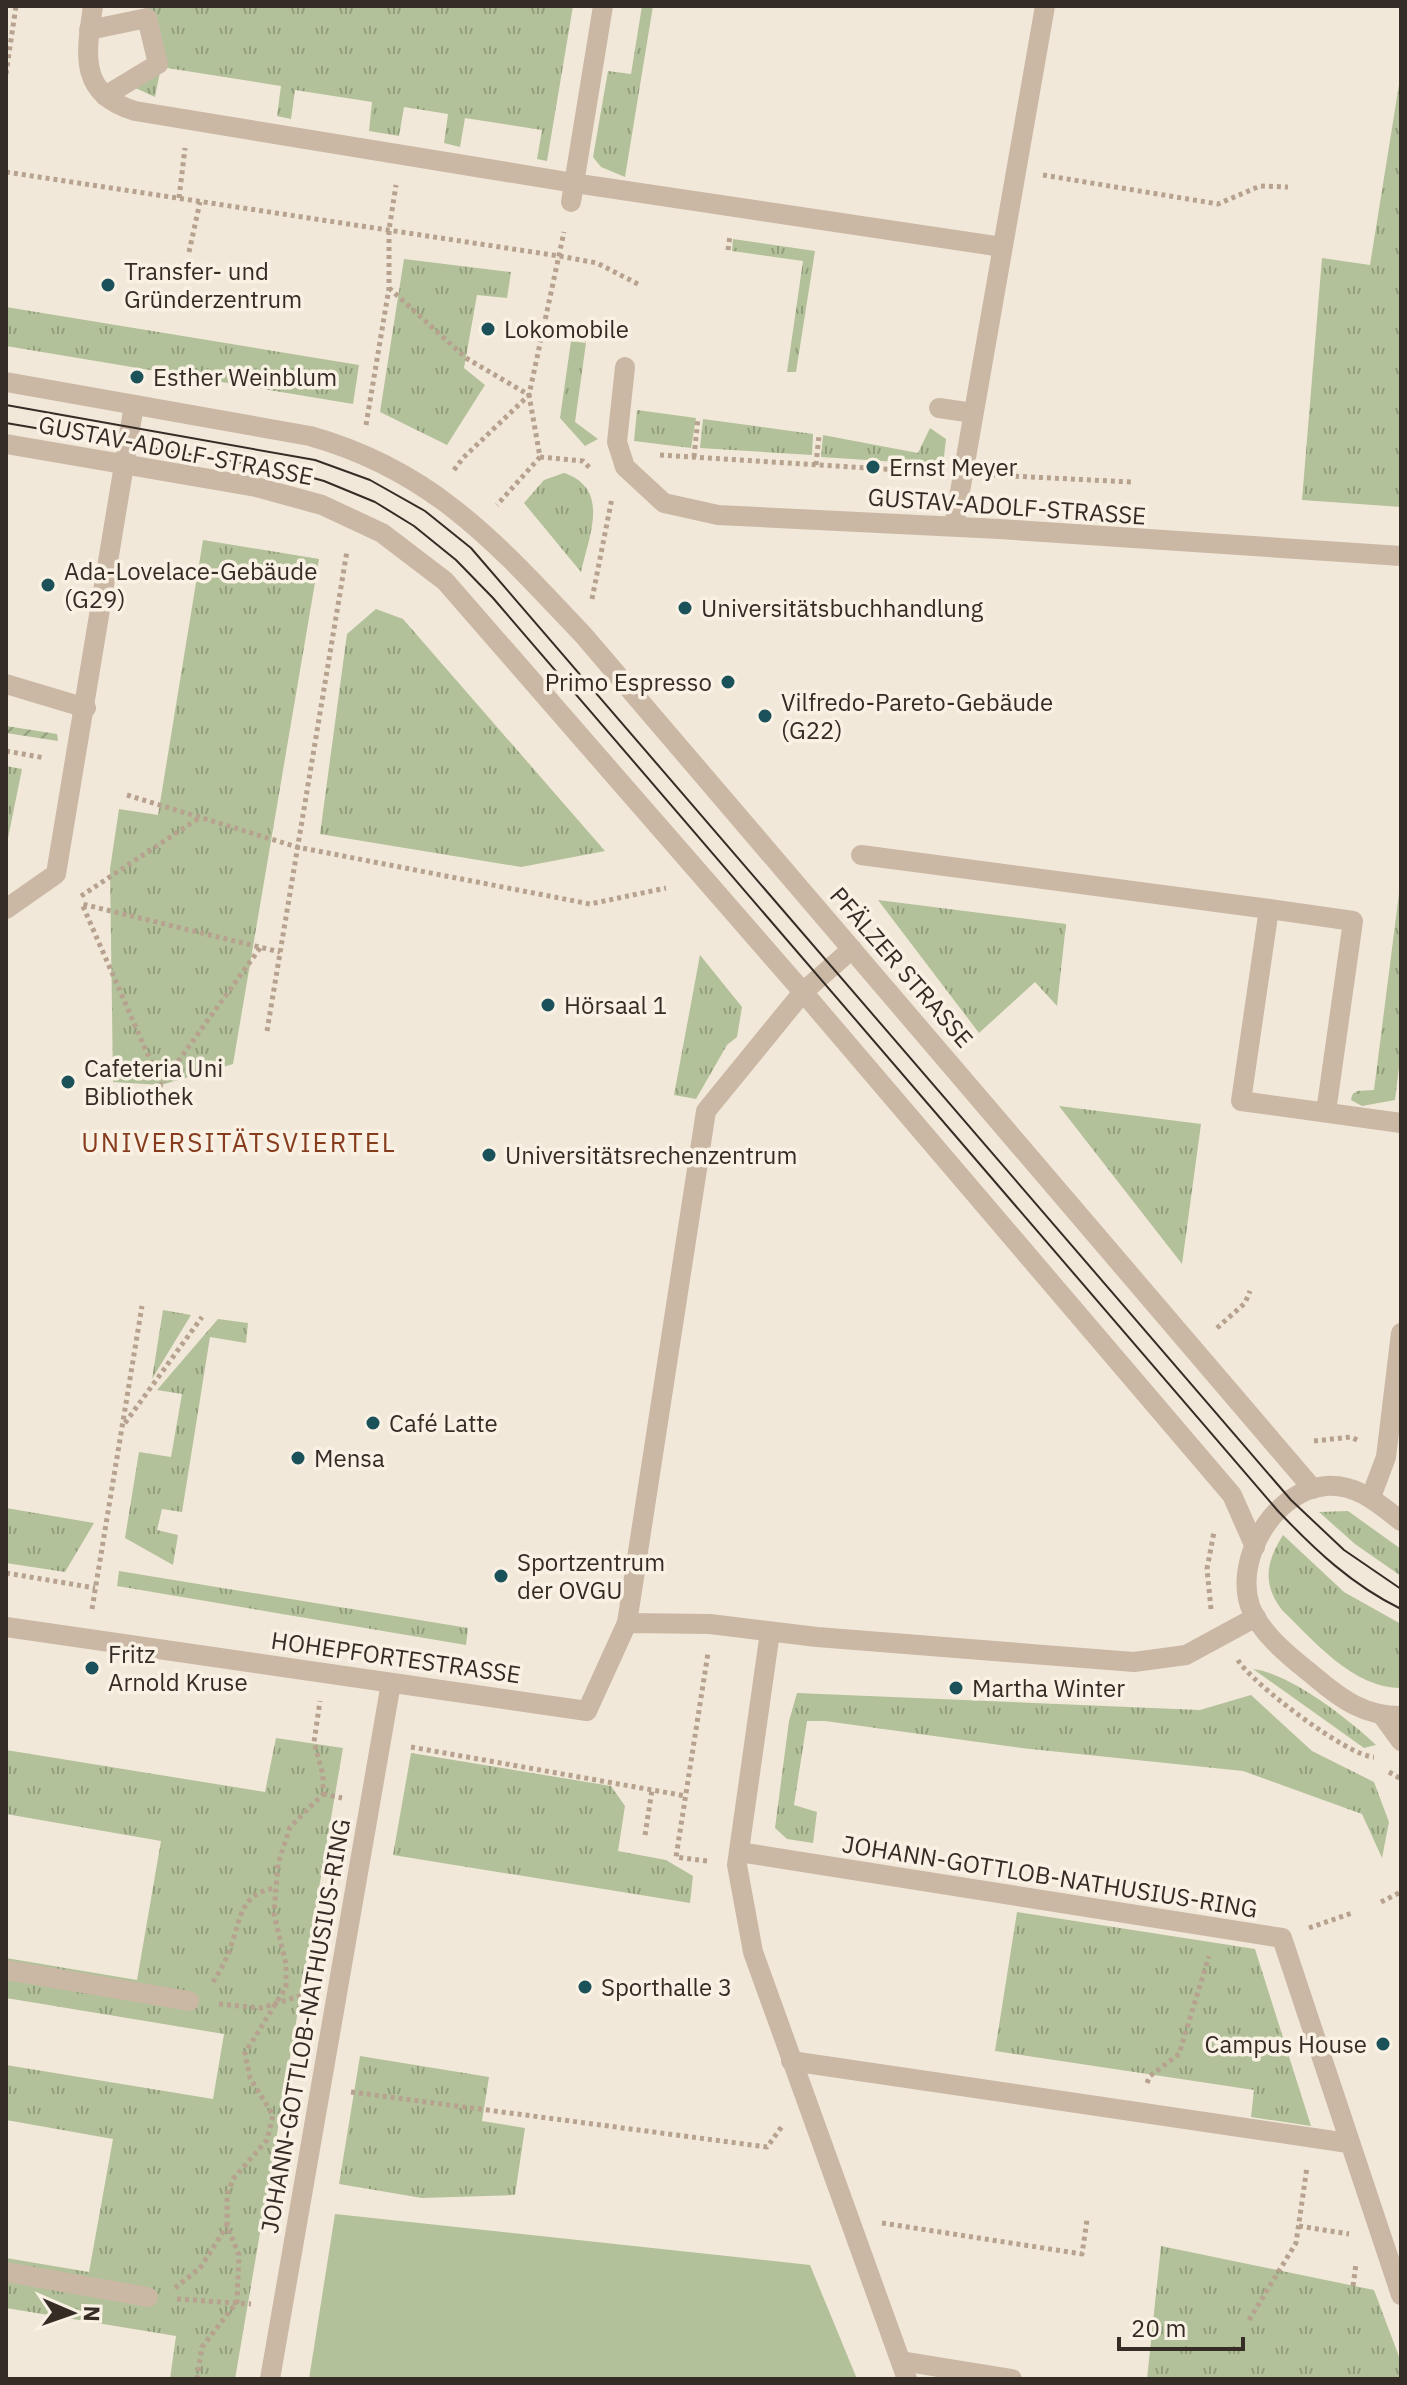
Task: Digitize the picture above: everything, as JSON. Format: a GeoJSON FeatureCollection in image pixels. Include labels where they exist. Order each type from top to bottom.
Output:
{"type":"FeatureCollection","features":[{"type":"Feature","properties":{"kind":"street"},"geometry":{"type":"LineString","coordinates":[[93,6],[88,63],[96,86],[105,96],[135,111],[400,152],[572,193],[1002,247]]}},
{"type":"Feature","properties":{"kind":"street"},"geometry":{"type":"LineString","coordinates":[[572,193],[603,6]]}},
{"type":"Feature","properties":{"kind":"street"},"geometry":{"type":"LineString","coordinates":[[954,526],[1045,6]]}},
{"type":"Feature","properties":{"kind":"street"},"geometry":{"type":"LineString","coordinates":[[89,30],[147,18],[158,64],[105,96]]}},
{"type":"Feature","properties":{"kind":"street"},"geometry":{"type":"LineString","coordinates":[[625,367],[617,440],[625,467]]}},
{"type":"Feature","properties":{"kind":"street","name":"GUSTAV-ADOLF-STRASSE"},"geometry":{"type":"LineString","coordinates":[[6,382],[310,436],[350,447],[388,464],[437,495]]}},
{"type":"Feature","properties":{"kind":"street"},"geometry":{"type":"LineString","coordinates":[[6,909],[56,874],[134,405]]}},
{"type":"Feature","properties":{"kind":"street"},"geometry":{"type":"LineString","coordinates":[[939,408],[973,413]]}},
{"type":"Feature","properties":{"kind":"street","name":"GUSTAV-ADOLF-STRASSE"},"geometry":{"type":"LineString","coordinates":[[6,444],[125,462],[256,487],[343,513],[412,553],[445,581],[486,627],[803,992]]}},
{"type":"Feature","properties":{"kind":"street","name":"GUSTAV-ADOLF-STRASSE"},"geometry":{"type":"LineString","coordinates":[[625,467],[664,503],[718,515],[954,526],[1401,556]]}},
{"type":"Feature","properties":{"kind":"street","name":"PFÄLZER STRASSE"},"geometry":{"type":"LineString","coordinates":[[437,495],[476,525],[585,637],[1313,1489]]}},
{"type":"Feature","properties":{"kind":"street"},"geometry":{"type":"LineString","coordinates":[[6,684],[86,708]]}},
{"type":"Feature","properties":{"kind":"street"},"geometry":{"type":"LineString","coordinates":[[861,855],[1353,921],[1326,1112]]}},
{"type":"Feature","properties":{"kind":"street"},"geometry":{"type":"LineString","coordinates":[[1269,909],[1241,1101],[1401,1123]]}},
{"type":"Feature","properties":{"kind":"street","name":"HOHEPFORTESTRASSE"},"geometry":{"type":"LineString","coordinates":[[6,1627],[587,1711],[627,1623],[706,1111],[803,992],[852,949]]}},
{"type":"Feature","properties":{"kind":"street"},"geometry":{"type":"LineString","coordinates":[[803,992],[1232,1495],[1255,1547]]}},
{"type":"Feature","properties":{"kind":"street"},"geometry":{"type":"LineString","coordinates":[[1371,1497],[1386,1457],[1401,1333]]}},
{"type":"Feature","properties":{"kind":"street"},"geometry":{"type":"LineString","coordinates":[[1401,1521],[1371,1497],[1345,1488],[1313,1489],[1278,1511],[1255,1547],[1248,1586],[1256,1617],[1283,1650],[1354,1707],[1392,1716],[1401,1741]]}},
{"type":"Feature","properties":{"kind":"street"},"geometry":{"type":"LineString","coordinates":[[627,1623],[710,1624],[770,1632],[1134,1662],[1186,1655],[1256,1617]]}},
{"type":"Feature","properties":{"kind":"street"},"geometry":{"type":"LineString","coordinates":[[770,1632],[738,1859],[753,1952],[904,2370],[1012,2379]]}},
{"type":"Feature","properties":{"kind":"street","name":"JOHANN-GOTTLOB-NATHUSIUS-RING"},"geometry":{"type":"LineString","coordinates":[[270,2379],[391,1683]]}},
{"type":"Feature","properties":{"kind":"street","name":"JOHANN-GOTTLOB-NATHUSIUS-RING"},"geometry":{"type":"LineString","coordinates":[[738,1859],[1282,1938],[1401,2295]]}},
{"type":"Feature","properties":{"kind":"street"},"geometry":{"type":"LineString","coordinates":[[6,1970],[189,2001]]}},
{"type":"Feature","properties":{"kind":"street"},"geometry":{"type":"LineString","coordinates":[[791,2061],[1348,2143]]}},
{"type":"Feature","properties":{"kind":"street"},"geometry":{"type":"LineString","coordinates":[[6,2272],[148,2297]]}},
{"type":"Feature","properties":{"kind":"path"},"geometry":{"type":"LineString","coordinates":[[6,74],[16,6]]}},
{"type":"Feature","properties":{"kind":"path"},"geometry":{"type":"LineString","coordinates":[[179,198],[189,119]]}},
{"type":"Feature","properties":{"kind":"path"},"geometry":{"type":"LineString","coordinates":[[365,429],[389,288],[389,230],[400,152]]}},
{"type":"Feature","properties":{"kind":"path"},"geometry":{"type":"LineString","coordinates":[[1016,171],[1218,204],[1260,186],[1288,187]]}},
{"type":"Feature","properties":{"kind":"path"},"geometry":{"type":"LineString","coordinates":[[6,172],[559,256],[597,263],[638,284]]}},
{"type":"Feature","properties":{"kind":"path"},"geometry":{"type":"LineString","coordinates":[[540,457],[529,395],[572,193]]}},
{"type":"Feature","properties":{"kind":"path"},"geometry":{"type":"LineString","coordinates":[[189,252],[200,202]]}},
{"type":"Feature","properties":{"kind":"path"},"geometry":{"type":"LineString","coordinates":[[389,288],[466,358],[529,395]]}},
{"type":"Feature","properties":{"kind":"path"},"geometry":{"type":"LineString","coordinates":[[543,332],[586,339]]}},
{"type":"Feature","properties":{"kind":"path"},"geometry":{"type":"LineString","coordinates":[[450,476],[463,458],[529,395]]}},
{"type":"Feature","properties":{"kind":"path"},"geometry":{"type":"LineString","coordinates":[[694,457],[698,418]]}},
{"type":"Feature","properties":{"kind":"path"},"geometry":{"type":"LineString","coordinates":[[816,465],[819,435]]}},
{"type":"Feature","properties":{"kind":"path"},"geometry":{"type":"LineString","coordinates":[[625,467],[641,453],[1131,482]]}},
{"type":"Feature","properties":{"kind":"path"},"geometry":{"type":"LineString","coordinates":[[540,457],[583,461]]}},
{"type":"Feature","properties":{"kind":"path"},"geometry":{"type":"LineString","coordinates":[[494,509],[540,457]]}},
{"type":"Feature","properties":{"kind":"path"},"geometry":{"type":"LineString","coordinates":[[592,601],[612,501]]}},
{"type":"Feature","properties":{"kind":"path"},"geometry":{"type":"LineString","coordinates":[[336,546],[358,558]]}},
{"type":"Feature","properties":{"kind":"path"},"geometry":{"type":"LineString","coordinates":[[267,1031],[347,551]]}},
{"type":"Feature","properties":{"kind":"path"},"geometry":{"type":"LineString","coordinates":[[127,795],[297,847],[590,904],[666,888]]}},
{"type":"Feature","properties":{"kind":"path"},"geometry":{"type":"LineString","coordinates":[[77,898],[199,818]]}},
{"type":"Feature","properties":{"kind":"path"},"geometry":{"type":"LineString","coordinates":[[260,948],[161,1085],[82,904],[280,952]]}},
{"type":"Feature","properties":{"kind":"path"},"geometry":{"type":"LineString","coordinates":[[1210,1334],[1245,1303],[1250,1291]]}},
{"type":"Feature","properties":{"kind":"path"},"geometry":{"type":"LineString","coordinates":[[87,1639],[142,1306]]}},
{"type":"Feature","properties":{"kind":"path"},"geometry":{"type":"LineString","coordinates":[[122,1427],[202,1317]]}},
{"type":"Feature","properties":{"kind":"path"},"geometry":{"type":"LineString","coordinates":[[1304,1443],[1351,1437],[1358,1441]]}},
{"type":"Feature","properties":{"kind":"path"},"geometry":{"type":"LineString","coordinates":[[1209,1603],[1207,1569],[1216,1521]]}},
{"type":"Feature","properties":{"kind":"path"},"geometry":{"type":"LineString","coordinates":[[6,1573],[95,1588]]}},
{"type":"Feature","properties":{"kind":"path"},"geometry":{"type":"LineString","coordinates":[[707,1666],[676,1857],[738,1859]]}},
{"type":"Feature","properties":{"kind":"path"},"geometry":{"type":"LineString","coordinates":[[1242,1667],[1322,1732],[1365,1757],[1381,1757]]}},
{"type":"Feature","properties":{"kind":"path"},"geometry":{"type":"LineString","coordinates":[[197,2379],[202,2347],[237,2302],[239,2255],[227,2226],[226,2202],[230,2186],[267,2140],[273,2115],[250,2078],[245,2053],[278,2002],[287,1975],[274,1914],[275,1888],[290,1827],[323,1794],[323,1775],[314,1742],[324,1673]]}},
{"type":"Feature","properties":{"kind":"path"},"geometry":{"type":"LineString","coordinates":[[381,1741],[686,1796]]}},
{"type":"Feature","properties":{"kind":"path"},"geometry":{"type":"LineString","coordinates":[[645,1835],[652,1790]]}},
{"type":"Feature","properties":{"kind":"path"},"geometry":{"type":"LineString","coordinates":[[189,2001],[202,1998],[216,1977],[245,1904],[258,1892],[275,1888]]}},
{"type":"Feature","properties":{"kind":"path"},"geometry":{"type":"LineString","coordinates":[[1381,1902],[1401,1892]]}},
{"type":"Feature","properties":{"kind":"path"},"geometry":{"type":"LineString","coordinates":[[1282,1938],[1352,1913]]}},
{"type":"Feature","properties":{"kind":"path"},"geometry":{"type":"LineString","coordinates":[[1138,2114],[1150,2076],[1179,2054],[1218,1927]]}},
{"type":"Feature","properties":{"kind":"path"},"geometry":{"type":"LineString","coordinates":[[189,2001],[261,2008],[338,1984]]}},
{"type":"Feature","properties":{"kind":"path"},"geometry":{"type":"LineString","coordinates":[[320,2088],[767,2147],[804,2095]]}},
{"type":"Feature","properties":{"kind":"path"},"geometry":{"type":"LineString","coordinates":[[1249,2320],[1296,2243],[1311,2138]]}},
{"type":"Feature","properties":{"kind":"path"},"geometry":{"type":"LineString","coordinates":[[869,2221],[1082,2254],[1087,2220]]}},
{"type":"Feature","properties":{"kind":"path"},"geometry":{"type":"LineString","coordinates":[[148,2297],[173,2290],[200,2268],[227,2226]]}},
{"type":"Feature","properties":{"kind":"path"},"geometry":{"type":"LineString","coordinates":[[1299,2226],[1381,2238]]}},
{"type":"Feature","properties":{"kind":"path"},"geometry":{"type":"LineString","coordinates":[[148,2297],[237,2302],[282,2309]]}},
{"type":"Feature","properties":{"kind":"green space"},"geometry":{"type":"Polygon","coordinates":[[[149,6],[573,6],[547,161],[537,159],[542,130],[465,118],[460,147],[444,143],[448,114],[404,107],[399,136],[369,131],[372,102],[295,90],[291,119],[277,116],[281,86],[161,67],[155,97],[127,84],[158,64],[147,18],[149,6]]]}},
{"type":"Feature","properties":{"kind":"green space"},"geometry":{"type":"Polygon","coordinates":[[[642,6],[653,6],[625,177],[601,167],[593,157],[608,71],[631,74],[642,6]]]}},
{"type":"Feature","properties":{"kind":"green space"},"geometry":{"type":"Polygon","coordinates":[[[1401,72],[1401,507],[1302,500],[1322,258],[1370,265],[1401,72]]]}},
{"type":"Feature","properties":{"kind":"green space"},"geometry":{"type":"Polygon","coordinates":[[[733,239],[815,251],[796,372],[787,372],[803,261],[732,251],[733,239]]]}},
{"type":"Feature","properties":{"kind":"green space"},"geometry":{"type":"Polygon","coordinates":[[[404,259],[511,272],[507,298],[477,295],[464,368],[485,385],[447,445],[380,412],[404,259]]]}},
{"type":"Feature","properties":{"kind":"green space"},"geometry":{"type":"Polygon","coordinates":[[[6,307],[359,365],[353,404],[6,346],[6,307]]]}},
{"type":"Feature","properties":{"kind":"green space"},"geometry":{"type":"Polygon","coordinates":[[[571,341],[586,343],[575,422],[598,439],[585,446],[560,418],[571,341]]]}},
{"type":"Feature","properties":{"kind":"green space"},"geometry":{"type":"Polygon","coordinates":[[[637,410],[696,418],[691,448],[634,441],[637,410]]]}},
{"type":"Feature","properties":{"kind":"green space"},"geometry":{"type":"Polygon","coordinates":[[[703,419],[813,434],[812,455],[700,448],[703,419]]]}},
{"type":"Feature","properties":{"kind":"green space"},"geometry":{"type":"Polygon","coordinates":[[[930,428],[946,439],[943,465],[821,457],[823,435],[918,453],[930,428]]]}},
{"type":"Feature","properties":{"kind":"green space"},"geometry":{"type":"Polygon","coordinates":[[[564,473],[579,480],[588,490],[592,502],[592,529],[581,572],[524,503],[544,480],[564,473]]]}},
{"type":"Feature","properties":{"kind":"green space"},"geometry":{"type":"Polygon","coordinates":[[[203,540],[319,559],[233,1064],[161,1085],[113,1082],[110,869],[119,809],[158,815],[203,540]]]}},
{"type":"Feature","properties":{"kind":"green space"},"geometry":{"type":"Polygon","coordinates":[[[376,609],[403,619],[605,851],[521,867],[320,834],[347,634],[376,609]]]}},
{"type":"Feature","properties":{"kind":"green space"},"geometry":{"type":"Polygon","coordinates":[[[6,726],[57,734],[58,741],[6,733],[6,726]]]}},
{"type":"Feature","properties":{"kind":"green space"},"geometry":{"type":"Polygon","coordinates":[[[6,766],[22,769],[6,848],[6,766]]]}},
{"type":"Feature","properties":{"kind":"green space"},"geometry":{"type":"Polygon","coordinates":[[[1401,878],[1401,1051],[1395,1100],[1362,1106],[1351,1100],[1357,1091],[1374,1090],[1401,878]]]}},
{"type":"Feature","properties":{"kind":"green space"},"geometry":{"type":"Polygon","coordinates":[[[878,900],[1066,924],[1057,1006],[1035,982],[979,1033],[878,900]]]}},
{"type":"Feature","properties":{"kind":"green space"},"geometry":{"type":"Polygon","coordinates":[[[700,955],[742,1007],[737,1037],[727,1045],[696,1099],[674,1095],[700,955]]]}},
{"type":"Feature","properties":{"kind":"green space"},"geometry":{"type":"Polygon","coordinates":[[[1059,1106],[1201,1124],[1182,1264],[1059,1106]]]}},
{"type":"Feature","properties":{"kind":"green space"},"geometry":{"type":"Polygon","coordinates":[[[163,1310],[191,1315],[152,1379],[163,1310]]]}},
{"type":"Feature","properties":{"kind":"green space"},"geometry":{"type":"Polygon","coordinates":[[[218,1319],[248,1323],[246,1343],[210,1337],[182,1512],[162,1509],[157,1530],[178,1535],[173,1565],[125,1538],[139,1452],[171,1457],[182,1394],[157,1390],[218,1319]]]}},
{"type":"Feature","properties":{"kind":"green space"},"geometry":{"type":"Polygon","coordinates":[[[6,1508],[94,1523],[65,1572],[6,1563],[6,1508]]]}},
{"type":"Feature","properties":{"kind":"green space"},"geometry":{"type":"Polygon","coordinates":[[[1348,1511],[1401,1549],[1401,1576],[1355,1544],[1319,1512],[1348,1511]]]}},
{"type":"Feature","properties":{"kind":"green space"},"geometry":{"type":"Polygon","coordinates":[[[1283,1535],[1344,1592],[1401,1624],[1401,1688],[1383,1686],[1351,1671],[1321,1648],[1282,1610],[1271,1591],[1269,1573],[1273,1554],[1283,1535]]]}},
{"type":"Feature","properties":{"kind":"green space"},"geometry":{"type":"Polygon","coordinates":[[[119,1571],[468,1628],[466,1645],[117,1586],[119,1571]]]}},
{"type":"Feature","properties":{"kind":"green space"},"geometry":{"type":"Polygon","coordinates":[[[1253,1669],[1301,1688],[1350,1722],[1376,1745],[1364,1748],[1253,1669]]]}},
{"type":"Feature","properties":{"kind":"green space"},"geometry":{"type":"Polygon","coordinates":[[[797,1693],[1200,1710],[1251,1695],[1312,1751],[1374,1782],[1389,1822],[1382,1858],[1362,1814],[1243,1771],[1021,1748],[825,1721],[807,1721],[794,1805],[817,1812],[813,1843],[787,1839],[775,1828],[789,1721],[797,1693]]]}},
{"type":"Feature","properties":{"kind":"green space"},"geometry":{"type":"Polygon","coordinates":[[[276,1738],[343,1748],[235,2379],[170,2379],[176,2336],[6,2308],[6,2258],[89,2272],[113,2139],[6,2120],[6,2065],[213,2099],[224,2034],[6,1998],[6,1958],[137,1980],[161,1841],[6,1814],[6,1750],[265,1792],[276,1738]]]}},
{"type":"Feature","properties":{"kind":"green space"},"geometry":{"type":"Polygon","coordinates":[[[411,1753],[611,1786],[625,1806],[618,1851],[666,1860],[693,1876],[690,1903],[393,1855],[411,1753]]]}},
{"type":"Feature","properties":{"kind":"green space"},"geometry":{"type":"Polygon","coordinates":[[[1017,1912],[1255,1949],[1311,2126],[1251,2117],[1254,2090],[995,2051],[1017,1912]]]}},
{"type":"Feature","properties":{"kind":"green space"},"geometry":{"type":"Polygon","coordinates":[[[360,2056],[489,2077],[482,2121],[525,2128],[515,2195],[422,2198],[339,2184],[360,2056]]]}},
{"type":"Feature","properties":{"kind":"green space"},"geometry":{"type":"Polygon","coordinates":[[[335,2214],[810,2265],[857,2379],[309,2379],[335,2214]]]}},
{"type":"Feature","properties":{"kind":"green space"},"geometry":{"type":"Polygon","coordinates":[[[1161,2246],[1374,2290],[1401,2362],[1401,2379],[1147,2379],[1161,2246]]]}},
{"type":"Feature","properties":{"kind":"tram line"},"geometry":{"type":"LineString","coordinates":[[6,405],[315,460],[370,480],[425,511],[471,548],[1291,1500],[1344,1550],[1401,1589]]}},
{"type":"Feature","properties":{"kind":"tram line"},"geometry":{"type":"LineString","coordinates":[[6,423],[288,471],[324,481],[375,502],[414,526],[456,560],[493,598],[1278,1511],[1335,1566],[1401,1609]]}},
{"type":"Feature","properties":{"kind":"place","name":"Transfer- und Gründerzentrum"},"geometry":{"type":"Point","coordinates":[108,285]}},
{"type":"Feature","properties":{"kind":"place","name":"Lokomobile"},"geometry":{"type":"Point","coordinates":[488,329]}},
{"type":"Feature","properties":{"kind":"place","name":"Esther Weinblum"},"geometry":{"type":"Point","coordinates":[137,377]}},
{"type":"Feature","properties":{"kind":"place","name":"Ernst Meyer"},"geometry":{"type":"Point","coordinates":[873,467]}},
{"type":"Feature","properties":{"kind":"place","name":"Ada-Lovelace-Gebäude (G29)"},"geometry":{"type":"Point","coordinates":[48,585]}},
{"type":"Feature","properties":{"kind":"place","name":"Universitätsbuchhandlung"},"geometry":{"type":"Point","coordinates":[685,608]}},
{"type":"Feature","properties":{"kind":"place","name":"Primo Espresso"},"geometry":{"type":"Point","coordinates":[728,682]}},
{"type":"Feature","properties":{"kind":"place","name":"Vilfredo-Pareto-Gebäude (G22)"},"geometry":{"type":"Point","coordinates":[765,716]}},
{"type":"Feature","properties":{"kind":"place","name":"Hörsaal 1"},"geometry":{"type":"Point","coordinates":[548,1005]}},
{"type":"Feature","properties":{"kind":"place","name":"Cafeteria Uni Bibliothek"},"geometry":{"type":"Point","coordinates":[68,1082]}},
{"type":"Feature","properties":{"kind":"place","name":"Universitätsrechenzentrum"},"geometry":{"type":"Point","coordinates":[489,1155]}},
{"type":"Feature","properties":{"kind":"place","name":"Café Latte"},"geometry":{"type":"Point","coordinates":[373,1423]}},
{"type":"Feature","properties":{"kind":"place","name":"Mensa"},"geometry":{"type":"Point","coordinates":[298,1458]}},
{"type":"Feature","properties":{"kind":"place","name":"Sportzentrum der OVGU"},"geometry":{"type":"Point","coordinates":[501,1576]}},
{"type":"Feature","properties":{"kind":"place","name":"Fritz Arnold Kruse"},"geometry":{"type":"Point","coordinates":[92,1668]}},
{"type":"Feature","properties":{"kind":"place","name":"Martha Winter"},"geometry":{"type":"Point","coordinates":[956,1688]}},
{"type":"Feature","properties":{"kind":"place","name":"Sporthalle 3"},"geometry":{"type":"Point","coordinates":[585,1987]}},
{"type":"Feature","properties":{"kind":"place","name":"Campus House"},"geometry":{"type":"Point","coordinates":[1383,2044]}},
{"type":"Feature","properties":{"kind":"district","name":"UNIVERSITÄTSVIERTEL"},"geometry":{"type":"Point","coordinates":[239,1142]}}]}
